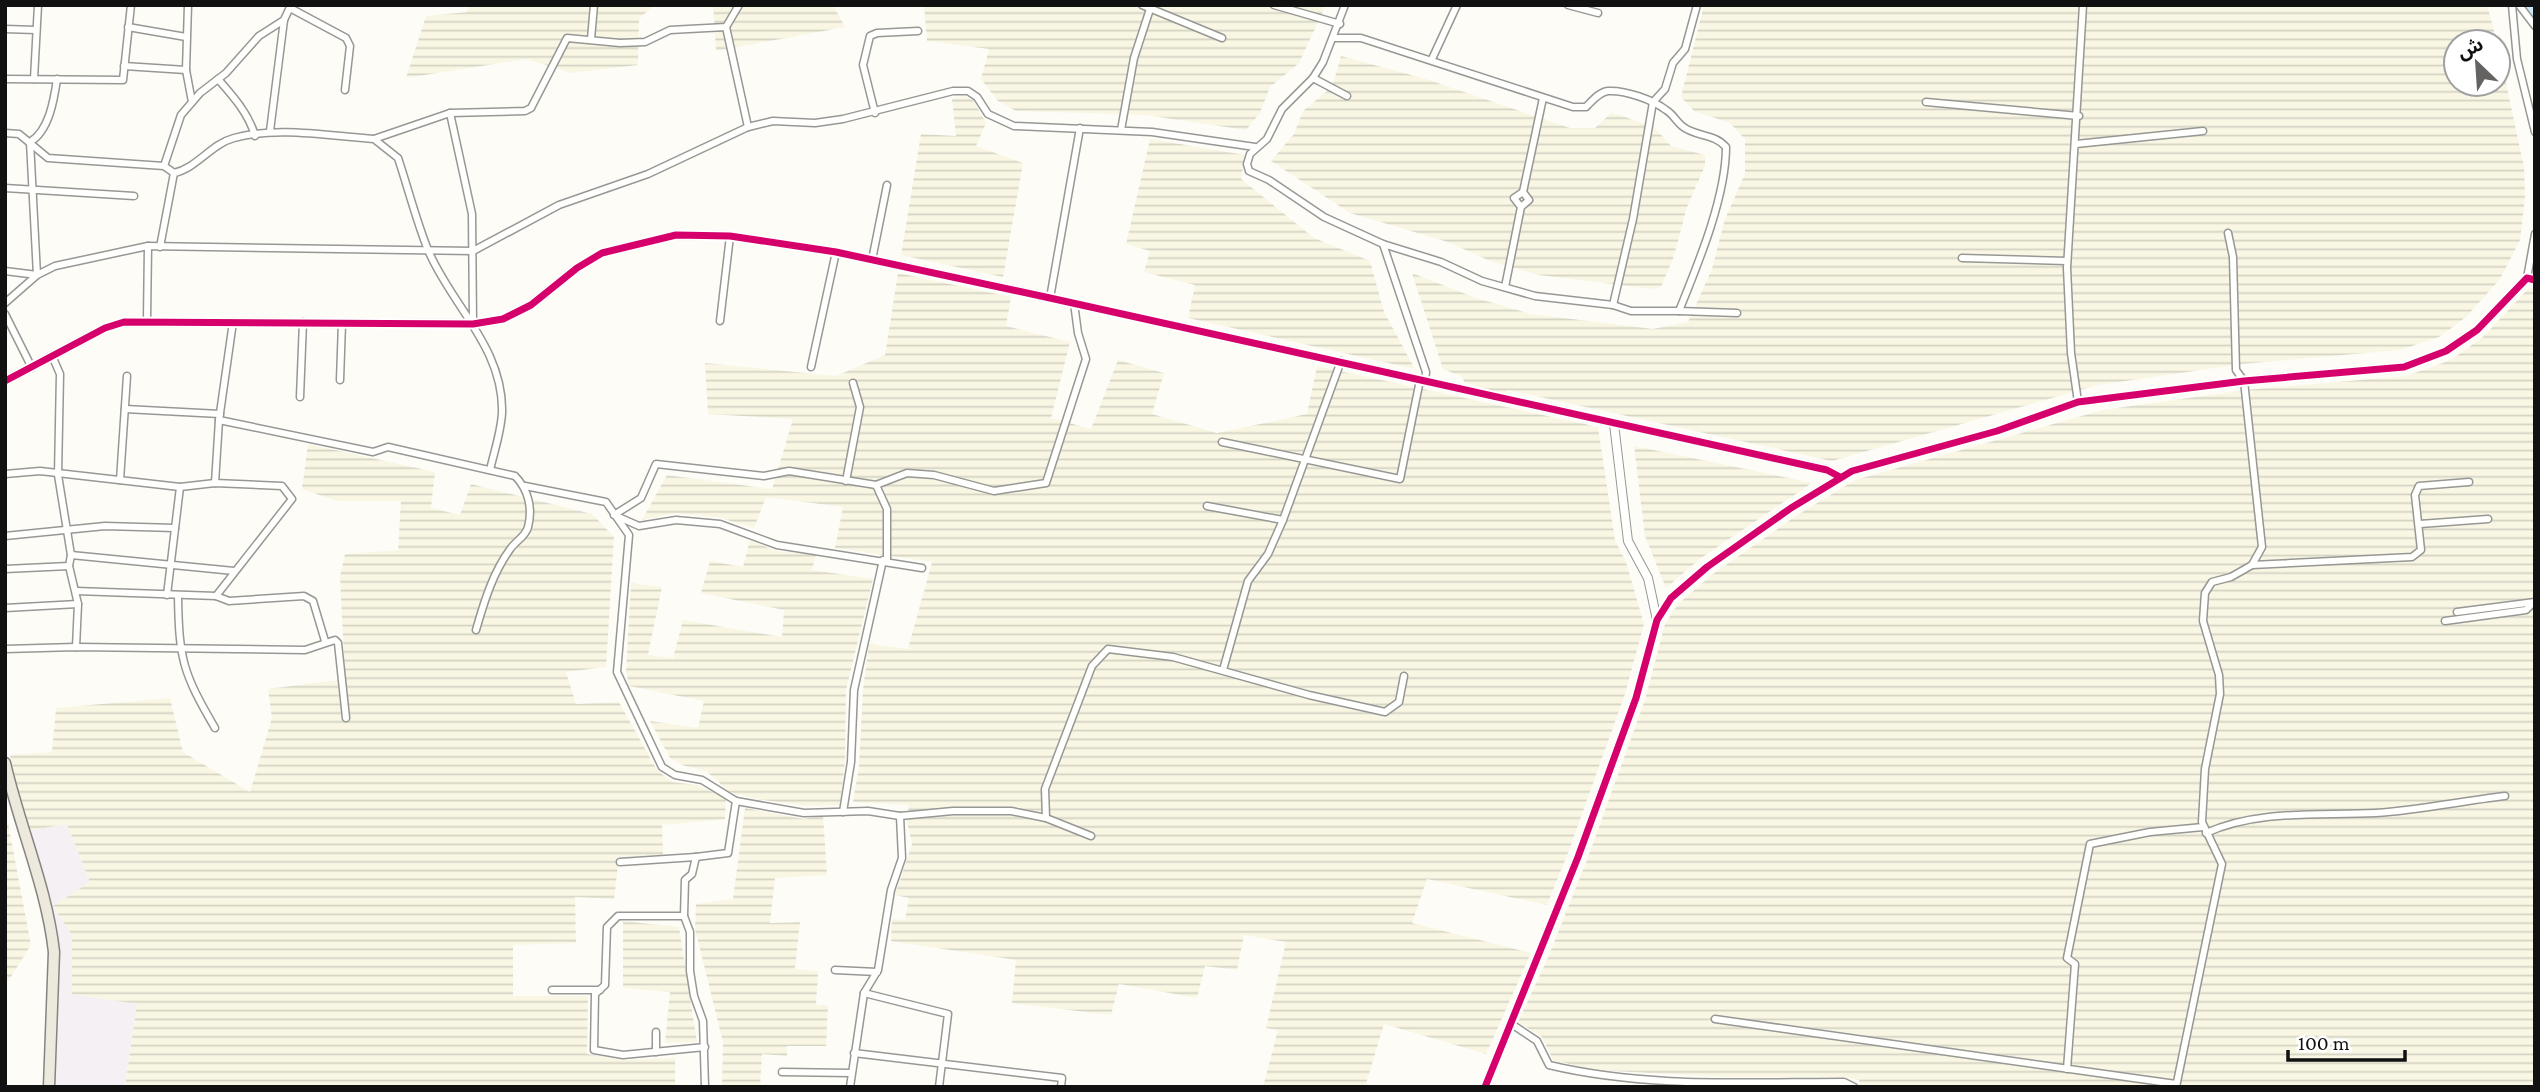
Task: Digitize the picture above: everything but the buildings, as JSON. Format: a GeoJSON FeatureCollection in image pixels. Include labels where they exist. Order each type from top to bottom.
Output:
{"type":"FeatureCollection","features":[{"type":"Feature","properties":{"kind":"main road"},"geometry":{"type":"LineString","coordinates":[[5,763],[17,814],[52,930],[54,952],[49,1087]]}},
{"type":"Feature","properties":{"kind":"street"},"geometry":{"type":"LineString","coordinates":[[34,79],[38,5]]}},
{"type":"Feature","properties":{"kind":"street"},"geometry":{"type":"LineString","coordinates":[[5,79],[123,80],[131,5]]}},
{"type":"Feature","properties":{"kind":"street"},"geometry":{"type":"LineString","coordinates":[[188,5],[186,70],[192,102]]}},
{"type":"Feature","properties":{"kind":"street"},"geometry":{"type":"LineString","coordinates":[[591,39],[594,5]]}},
{"type":"Feature","properties":{"kind":"street"},"geometry":{"type":"LineString","coordinates":[[739,5],[726,27],[736,62],[748,127]]}},
{"type":"Feature","properties":{"kind":"street"},"geometry":{"type":"LineString","coordinates":[[1142,5],[1222,38]]}},
{"type":"Feature","properties":{"kind":"street"},"geometry":{"type":"LineString","coordinates":[[1274,5],[1340,24]]}},
{"type":"Feature","properties":{"kind":"street"},"geometry":{"type":"LineString","coordinates":[[1345,5],[1334,38],[1313,78],[1282,109],[1275,128],[1255,147],[1247,164],[1249,171],[1269,180],[1324,217],[1383,244],[1535,296],[1613,305],[1631,311],[1737,313]]}},
{"type":"Feature","properties":{"kind":"street"},"geometry":{"type":"LineString","coordinates":[[1432,60],[1457,5]]}},
{"type":"Feature","properties":{"kind":"street"},"geometry":{"type":"LineString","coordinates":[[1568,5],[1598,13]]}},
{"type":"Feature","properties":{"kind":"street"},"geometry":{"type":"LineString","coordinates":[[1613,305],[1633,219],[1653,102],[1665,89],[1674,63],[1685,49],[1697,5]]}},
{"type":"Feature","properties":{"kind":"street"},"geometry":{"type":"LineString","coordinates":[[2078,402],[2071,354],[2067,261],[2079,116],[2083,5]]}},
{"type":"Feature","properties":{"kind":"street"},"geometry":{"type":"LineString","coordinates":[[2512,5],[2517,59],[2535,132]]}},
{"type":"Feature","properties":{"kind":"street"},"geometry":{"type":"LineString","coordinates":[[2519,5],[2535,26]]}},
{"type":"Feature","properties":{"kind":"street"},"geometry":{"type":"LineString","coordinates":[[270,131],[284,20],[290,7],[346,38],[350,46],[345,90]]}},
{"type":"Feature","properties":{"kind":"street"},"geometry":{"type":"LineString","coordinates":[[1121,130],[1134,58],[1150,9]]}},
{"type":"Feature","properties":{"kind":"street"},"geometry":{"type":"LineString","coordinates":[[164,166],[181,115],[260,36],[284,20]]}},
{"type":"Feature","properties":{"kind":"street"},"geometry":{"type":"LineString","coordinates":[[128,27],[186,37]]}},
{"type":"Feature","properties":{"kind":"street"},"geometry":{"type":"LineString","coordinates":[[5,133],[19,134],[48,158],[164,166],[174,173],[186,171],[211,150],[233,138],[255,136],[270,131],[374,139],[450,113],[525,111],[531,108],[567,38],[620,43],[645,42],[670,30],[726,27]]}},
{"type":"Feature","properties":{"kind":"street"},"geometry":{"type":"LineString","coordinates":[[5,29],[36,30]]}},
{"type":"Feature","properties":{"kind":"street"},"geometry":{"type":"LineString","coordinates":[[874,113],[863,65],[870,36],[877,33],[918,31]]}},
{"type":"Feature","properties":{"kind":"street"},"geometry":{"type":"LineString","coordinates":[[1334,38],[1361,38],[1573,107],[1586,107],[1596,97],[1608,91],[1653,102],[1669,111],[1683,127],[1720,139],[1726,147],[1726,170],[1699,264],[1679,310]]}},
{"type":"Feature","properties":{"kind":"street"},"geometry":{"type":"LineString","coordinates":[[124,66],[186,70]]}},
{"type":"Feature","properties":{"kind":"street"},"geometry":{"type":"LineString","coordinates":[[1313,78],[1347,96]]}},
{"type":"Feature","properties":{"kind":"street"},"geometry":{"type":"LineString","coordinates":[[30,142],[37,138],[48,118],[57,79]]}},
{"type":"Feature","properties":{"kind":"street"},"geometry":{"type":"LineString","coordinates":[[218,79],[236,99],[252,125],[255,136]]}},
{"type":"Feature","properties":{"kind":"street"},"geometry":{"type":"LineString","coordinates":[[5,303],[37,275],[55,266],[148,246],[472,251],[559,205],[648,174],[748,127],[774,121],[815,123],[874,113],[953,91],[968,90],[977,97],[988,114],[1014,126],[1121,130],[1255,147]]}},
{"type":"Feature","properties":{"kind":"street"},"geometry":{"type":"LineString","coordinates":[[1505,287],[1521,207],[1529,200],[1522,192],[1542,98]]}},
{"type":"Feature","properties":{"kind":"street"},"geometry":{"type":"LineString","coordinates":[[1926,102],[2079,116]]}},
{"type":"Feature","properties":{"kind":"street"},"geometry":{"type":"LineString","coordinates":[[450,113],[472,214],[473,324]]}},
{"type":"Feature","properties":{"kind":"street"},"geometry":{"type":"LineString","coordinates":[[1050,298],[1080,128]]}},
{"type":"Feature","properties":{"kind":"street"},"geometry":{"type":"LineString","coordinates":[[2076,144],[2203,131]]}},
{"type":"Feature","properties":{"kind":"street"},"geometry":{"type":"LineString","coordinates":[[374,139],[398,158],[428,251],[473,324],[495,368],[501,392],[502,416],[490,470]]}},
{"type":"Feature","properties":{"kind":"street"},"geometry":{"type":"LineString","coordinates":[[30,142],[37,275]]}},
{"type":"Feature","properties":{"kind":"street"},"geometry":{"type":"LineString","coordinates":[[160,247],[174,173]]}},
{"type":"Feature","properties":{"kind":"street"},"geometry":{"type":"LineString","coordinates":[[872,260],[887,185]]}},
{"type":"Feature","properties":{"kind":"street"},"geometry":{"type":"LineString","coordinates":[[5,187],[134,196]]}},
{"type":"Feature","properties":{"kind":"street"},"geometry":{"type":"LineString","coordinates":[[2228,233],[2233,257],[2236,370],[2244,381],[2262,547],[2252,565]]}},
{"type":"Feature","properties":{"kind":"street"},"geometry":{"type":"LineString","coordinates":[[1485,1087],[1610,770],[1636,698],[1657,620],[1671,598],[1707,567],[1840,477],[2007,428],[2078,402],[2244,381],[2404,366],[2446,351],[2477,330],[2531,279],[2535,234]]}},
{"type":"Feature","properties":{"kind":"street"},"geometry":{"type":"LineString","coordinates":[[5,380],[53,358],[105,328],[124,322],[147,320],[473,324],[503,319],[531,305],[577,268],[602,253],[676,235],[730,236],[836,252],[1074,303],[1827,470],[1840,477]]}},
{"type":"Feature","properties":{"kind":"street"},"geometry":{"type":"LineString","coordinates":[[720,321],[730,236]]}},
{"type":"Feature","properties":{"kind":"street"},"geometry":{"type":"LineString","coordinates":[[1222,442],[1400,479],[1426,372],[1383,244]]}},
{"type":"Feature","properties":{"kind":"street"},"geometry":{"type":"LineString","coordinates":[[147,320],[148,246]]}},
{"type":"Feature","properties":{"kind":"street"},"geometry":{"type":"LineString","coordinates":[[811,367],[836,252]]}},
{"type":"Feature","properties":{"kind":"street"},"geometry":{"type":"LineString","coordinates":[[1962,258],[2067,261]]}},
{"type":"Feature","properties":{"kind":"street"},"geometry":{"type":"LineString","coordinates":[[5,271],[37,275]]}},
{"type":"Feature","properties":{"kind":"street"},"geometry":{"type":"LineString","coordinates":[[614,514],[641,498],[656,464],[764,476],[789,471],[876,485],[907,472],[934,475],[994,491],[1046,483],[1086,359],[1077,333],[1074,303]]}},
{"type":"Feature","properties":{"kind":"street"},"geometry":{"type":"LineString","coordinates":[[5,314],[32,368]]}},
{"type":"Feature","properties":{"kind":"street"},"geometry":{"type":"LineString","coordinates":[[215,483],[219,417],[233,322]]}},
{"type":"Feature","properties":{"kind":"street"},"geometry":{"type":"LineString","coordinates":[[300,397],[303,322]]}},
{"type":"Feature","properties":{"kind":"street"},"geometry":{"type":"LineString","coordinates":[[340,380],[342,323]]}},
{"type":"Feature","properties":{"kind":"street"},"geometry":{"type":"LineString","coordinates":[[53,358],[60,373],[58,475],[71,555],[69,566],[78,604],[76,646]]}},
{"type":"Feature","properties":{"kind":"street"},"geometry":{"type":"LineString","coordinates":[[1223,670],[1248,581],[1268,554],[1283,520],[1341,361]]}},
{"type":"Feature","properties":{"kind":"street"},"geometry":{"type":"LineString","coordinates":[[120,480],[127,376]]}},
{"type":"Feature","properties":{"kind":"street"},"geometry":{"type":"LineString","coordinates":[[846,481],[860,407],[853,383]]}},
{"type":"Feature","properties":{"kind":"street"},"geometry":{"type":"LineString","coordinates":[[124,409],[219,417],[373,452],[388,447],[515,476],[524,486],[530,509],[527,530],[510,549],[487,593],[476,630]]}},
{"type":"Feature","properties":{"kind":"street"},"geometry":{"type":"LineString","coordinates":[[1614,424],[1628,541],[1648,578],[1657,620]]}},
{"type":"Feature","properties":{"kind":"street"},"geometry":{"type":"LineString","coordinates":[[5,474],[40,471],[180,487],[215,483],[282,486],[292,499],[216,596]]}},
{"type":"Feature","properties":{"kind":"street"},"geometry":{"type":"LineString","coordinates":[[1715,1019],[2176,1086],[2222,864],[2205,830],[2205,769],[2220,694],[2219,675],[2203,621],[2204,593],[2212,582],[2231,577],[2252,565],[2412,557],[2421,550],[2415,495],[2419,486],[2469,482]]}},
{"type":"Feature","properties":{"kind":"street"},"geometry":{"type":"LineString","coordinates":[[843,812],[851,762],[855,690],[885,560],[887,509],[876,485]]}},
{"type":"Feature","properties":{"kind":"street"},"geometry":{"type":"LineString","coordinates":[[524,486],[606,502],[629,535],[617,673],[662,767],[675,775],[702,780],[736,801],[804,813],[843,812],[900,816],[953,811],[1011,811],[1046,818],[1091,836]]}},
{"type":"Feature","properties":{"kind":"street"},"geometry":{"type":"LineString","coordinates":[[167,596],[180,487]]}},
{"type":"Feature","properties":{"kind":"street"},"geometry":{"type":"LineString","coordinates":[[1207,506],[1283,520]]}},
{"type":"Feature","properties":{"kind":"street"},"geometry":{"type":"LineString","coordinates":[[614,514],[639,526],[676,520],[720,524],[777,545],[885,560],[922,568]]}},
{"type":"Feature","properties":{"kind":"street"},"geometry":{"type":"LineString","coordinates":[[2420,524],[2488,519]]}},
{"type":"Feature","properties":{"kind":"street"},"geometry":{"type":"LineString","coordinates":[[5,536],[105,526],[175,528]]}},
{"type":"Feature","properties":{"kind":"street"},"geometry":{"type":"LineString","coordinates":[[71,555],[234,571]]}},
{"type":"Feature","properties":{"kind":"street"},"geometry":{"type":"LineString","coordinates":[[5,569],[69,566]]}},
{"type":"Feature","properties":{"kind":"street"},"geometry":{"type":"LineString","coordinates":[[76,591],[216,596],[229,601],[304,596],[313,601],[325,641]]}},
{"type":"Feature","properties":{"kind":"street"},"geometry":{"type":"LineString","coordinates":[[178,596],[179,649],[191,688],[215,728]]}},
{"type":"Feature","properties":{"kind":"street"},"geometry":{"type":"LineString","coordinates":[[2457,612],[2534,602]]}},
{"type":"Feature","properties":{"kind":"street"},"geometry":{"type":"LineString","coordinates":[[2445,621],[2526,610],[2534,602]]}},
{"type":"Feature","properties":{"kind":"street"},"geometry":{"type":"LineString","coordinates":[[5,608],[78,604]]}},
{"type":"Feature","properties":{"kind":"street"},"geometry":{"type":"LineString","coordinates":[[5,649],[76,646],[305,650],[318,648],[325,641],[335,640],[338,643],[346,718]]}},
{"type":"Feature","properties":{"kind":"street"},"geometry":{"type":"LineString","coordinates":[[1046,818],[1045,789],[1092,666],[1108,649],[1173,657],[1309,695],[1385,712],[1399,702],[1404,676]]}},
{"type":"Feature","properties":{"kind":"street"},"geometry":{"type":"LineString","coordinates":[[2067,1069],[2075,964],[2067,958],[2090,844],[2312,813],[2436,808],[2504,796]]}},
{"type":"Feature","properties":{"kind":"street"},"geometry":{"type":"LineString","coordinates":[[620,863],[728,853],[736,801]]}},
{"type":"Feature","properties":{"kind":"street"},"geometry":{"type":"LineString","coordinates":[[850,1087],[864,993],[877,972],[891,890],[902,858],[900,816]]}},
{"type":"Feature","properties":{"kind":"street"},"geometry":{"type":"LineString","coordinates":[[695,857],[692,874],[685,880],[684,916],[690,932],[690,971],[703,1021],[705,1087]]}},
{"type":"Feature","properties":{"kind":"street"},"geometry":{"type":"LineString","coordinates":[[684,916],[618,916],[607,927],[605,985],[595,994],[594,1050],[623,1055],[705,1047]]}},
{"type":"Feature","properties":{"kind":"street"},"geometry":{"type":"LineString","coordinates":[[835,971],[877,972]]}},
{"type":"Feature","properties":{"kind":"street"},"geometry":{"type":"LineString","coordinates":[[552,990],[600,990]]}},
{"type":"Feature","properties":{"kind":"street"},"geometry":{"type":"LineString","coordinates":[[864,993],[948,1014],[939,1087]]}},
{"type":"Feature","properties":{"kind":"street"},"geometry":{"type":"LineString","coordinates":[[1510,1023],[1537,1041],[1549,1065],[1593,1076],[1725,1083],[1844,1082],[1854,1087]]}},
{"type":"Feature","properties":{"kind":"street"},"geometry":{"type":"LineString","coordinates":[[656,1032],[656,1052]]}},
{"type":"Feature","properties":{"kind":"street"},"geometry":{"type":"LineString","coordinates":[[854,1053],[1062,1077],[1061,1087]]}},
{"type":"Feature","properties":{"kind":"street"},"geometry":{"type":"LineString","coordinates":[[782,1072],[851,1073]]}},
{"type":"Feature","properties":{"kind":"shaded area"},"geometry":{"type":"Polygon","coordinates":[[[470,5],[654,5],[639,19],[638,65],[571,73],[526,59],[406,78],[426,16],[467,12],[470,5]]]}},
{"type":"Feature","properties":{"kind":"shaded area"},"geometry":{"type":"Polygon","coordinates":[[[713,5],[833,5],[845,27],[716,51],[713,5]]]}},
{"type":"Feature","properties":{"kind":"shaded area"},"geometry":{"type":"Polygon","coordinates":[[[924,5],[1326,5],[1299,63],[1270,87],[1260,113],[1246,130],[1145,115],[1016,111],[998,101],[981,79],[989,49],[927,41],[924,5]]]}},
{"type":"Feature","properties":{"kind":"shaded area"},"geometry":{"type":"Polygon","coordinates":[[[1704,5],[2487,5],[2493,28],[2442,28],[2442,98],[2509,98],[2524,167],[2525,197],[2520,240],[2500,279],[2466,317],[2439,337],[2400,350],[2242,364],[2098,385],[1832,461],[1508,390],[1506,395],[1464,382],[1463,377],[1443,369],[1412,273],[1476,298],[1531,314],[1653,329],[1688,322],[1712,269],[1725,219],[1745,174],[1745,139],[1730,123],[1694,111],[1681,97],[1704,5]]]}},
{"type":"Feature","properties":{"kind":"shaded area"},"geometry":{"type":"Polygon","coordinates":[[[1341,56],[1426,79],[1570,128],[1595,128],[1611,113],[1620,115],[1655,128],[1671,146],[1705,155],[1705,166],[1687,207],[1674,256],[1661,287],[1652,289],[1539,275],[1490,261],[1448,242],[1350,213],[1271,161],[1294,134],[1303,111],[1332,87],[1341,56]]]}},
{"type":"Feature","properties":{"kind":"shaded area"},"geometry":{"type":"Polygon","coordinates":[[[964,96],[973,100],[986,123],[976,146],[1023,163],[1003,277],[901,255],[921,134],[956,136],[952,99],[964,96]]]}},
{"type":"Feature","properties":{"kind":"shaded area"},"geometry":{"type":"Polygon","coordinates":[[[1150,139],[1245,155],[1241,179],[1314,238],[1370,261],[1384,312],[1415,369],[1188,318],[1195,285],[1144,272],[1150,251],[1126,244],[1150,139]]]}},
{"type":"Feature","properties":{"kind":"shaded area"},"geometry":{"type":"Polygon","coordinates":[[[898,273],[1011,297],[1006,326],[1070,342],[1051,418],[1091,429],[1118,360],[1164,373],[1152,414],[1217,433],[1307,414],[1317,366],[1598,427],[1615,540],[1626,562],[1644,624],[1625,694],[1568,853],[1547,905],[1427,879],[1412,923],[1531,953],[1486,1054],[1384,1024],[1365,1087],[1263,1087],[1278,1030],[1266,1028],[1286,942],[1244,935],[1237,970],[1205,966],[1197,998],[1119,984],[1111,1015],[1012,1003],[1016,960],[891,941],[892,919],[905,920],[909,898],[895,895],[912,844],[907,821],[909,805],[853,802],[859,766],[863,690],[869,644],[908,649],[932,562],[835,548],[843,507],[766,497],[754,528],[721,518],[676,513],[642,520],[667,475],[772,489],[793,419],[708,414],[705,363],[836,376],[885,355],[898,273]]]}},
{"type":"Feature","properties":{"kind":"shaded area"},"geometry":{"type":"Polygon","coordinates":[[[2529,288],[2535,289],[2535,1087],[1860,1087],[1859,1080],[1845,1077],[1725,1077],[1594,1070],[1553,1060],[1542,1037],[1518,1022],[1547,960],[1587,860],[1645,700],[1665,624],[1678,604],[1713,574],[1796,516],[1855,480],[2103,410],[2245,390],[2406,376],[2451,360],[2483,337],[2529,288]]]}},
{"type":"Feature","properties":{"kind":"shaded area"},"geometry":{"type":"Polygon","coordinates":[[[308,444],[435,472],[431,508],[460,515],[471,484],[592,514],[614,537],[606,667],[566,672],[576,704],[619,702],[657,770],[672,782],[697,785],[726,798],[725,819],[662,825],[663,855],[619,857],[614,899],[575,897],[576,943],[513,945],[513,996],[588,996],[587,1054],[623,1060],[675,1058],[675,1087],[125,1087],[137,1004],[72,994],[72,935],[53,906],[90,882],[67,824],[27,831],[10,755],[52,752],[56,708],[170,698],[183,752],[250,792],[272,718],[268,689],[345,679],[340,576],[345,554],[398,550],[401,501],[337,501],[302,489],[308,444]]]}},
{"type":"Feature","properties":{"kind":"shaded area"},"geometry":{"type":"Polygon","coordinates":[[[1634,446],[1812,483],[1701,558],[1666,588],[1645,536],[1634,446]]]}},
{"type":"Feature","properties":{"kind":"shaded area"},"geometry":{"type":"Polygon","coordinates":[[[750,540],[776,551],[816,555],[812,570],[873,579],[846,690],[845,761],[840,805],[807,806],[756,799],[730,792],[706,771],[682,765],[670,758],[650,721],[698,728],[704,701],[629,686],[626,671],[631,583],[662,587],[648,655],[673,658],[683,620],[782,637],[784,610],[701,593],[710,561],[743,567],[750,540]]]}},
{"type":"Feature","properties":{"kind":"shaded area"},"geometry":{"type":"Polygon","coordinates":[[[745,808],[804,819],[823,815],[827,875],[775,878],[770,923],[800,922],[795,969],[818,971],[816,1005],[828,1005],[826,1046],[787,1046],[787,1056],[762,1054],[760,1087],[722,1087],[723,1042],[695,929],[696,904],[733,899],[745,808]]]}},
{"type":"Feature","properties":{"kind":"shaded area"},"geometry":{"type":"Polygon","coordinates":[[[5,823],[8,823],[31,945],[5,986],[5,823]]]}},
{"type":"Feature","properties":{"kind":"shaded area"},"geometry":{"type":"Polygon","coordinates":[[[67,824],[90,882],[53,906],[72,935],[72,994],[137,1004],[125,1087],[53,1087],[58,942],[27,831],[67,824]]]}},
{"type":"Feature","properties":{"kind":"shaded area"},"geometry":{"type":"Polygon","coordinates":[[[623,921],[679,927],[697,1042],[665,1043],[670,992],[623,988],[623,921]]]}},
{"type":"Feature","properties":{"kind":"waterway"},"geometry":{"type":"LineString","coordinates":[[2526,5],[2535,16]]}},
{"type":"Feature","properties":{"kind":"cycle path"},"geometry":{"type":"LineString","coordinates":[[5,381],[105,328],[124,322],[473,324],[503,319],[531,305],[577,268],[602,253],[676,235],[730,236],[836,252],[1050,298],[1827,470],[1840,477]]}},
{"type":"Feature","properties":{"kind":"cycle path"},"geometry":{"type":"LineString","coordinates":[[1485,1087],[1578,857],[1636,698],[1657,620],[1671,598],[1707,567],[1791,508],[1852,471],[1997,431],[2078,402],[2244,381],[2404,367],[2446,351],[2477,330],[2527,278],[2535,280]]}}]}
